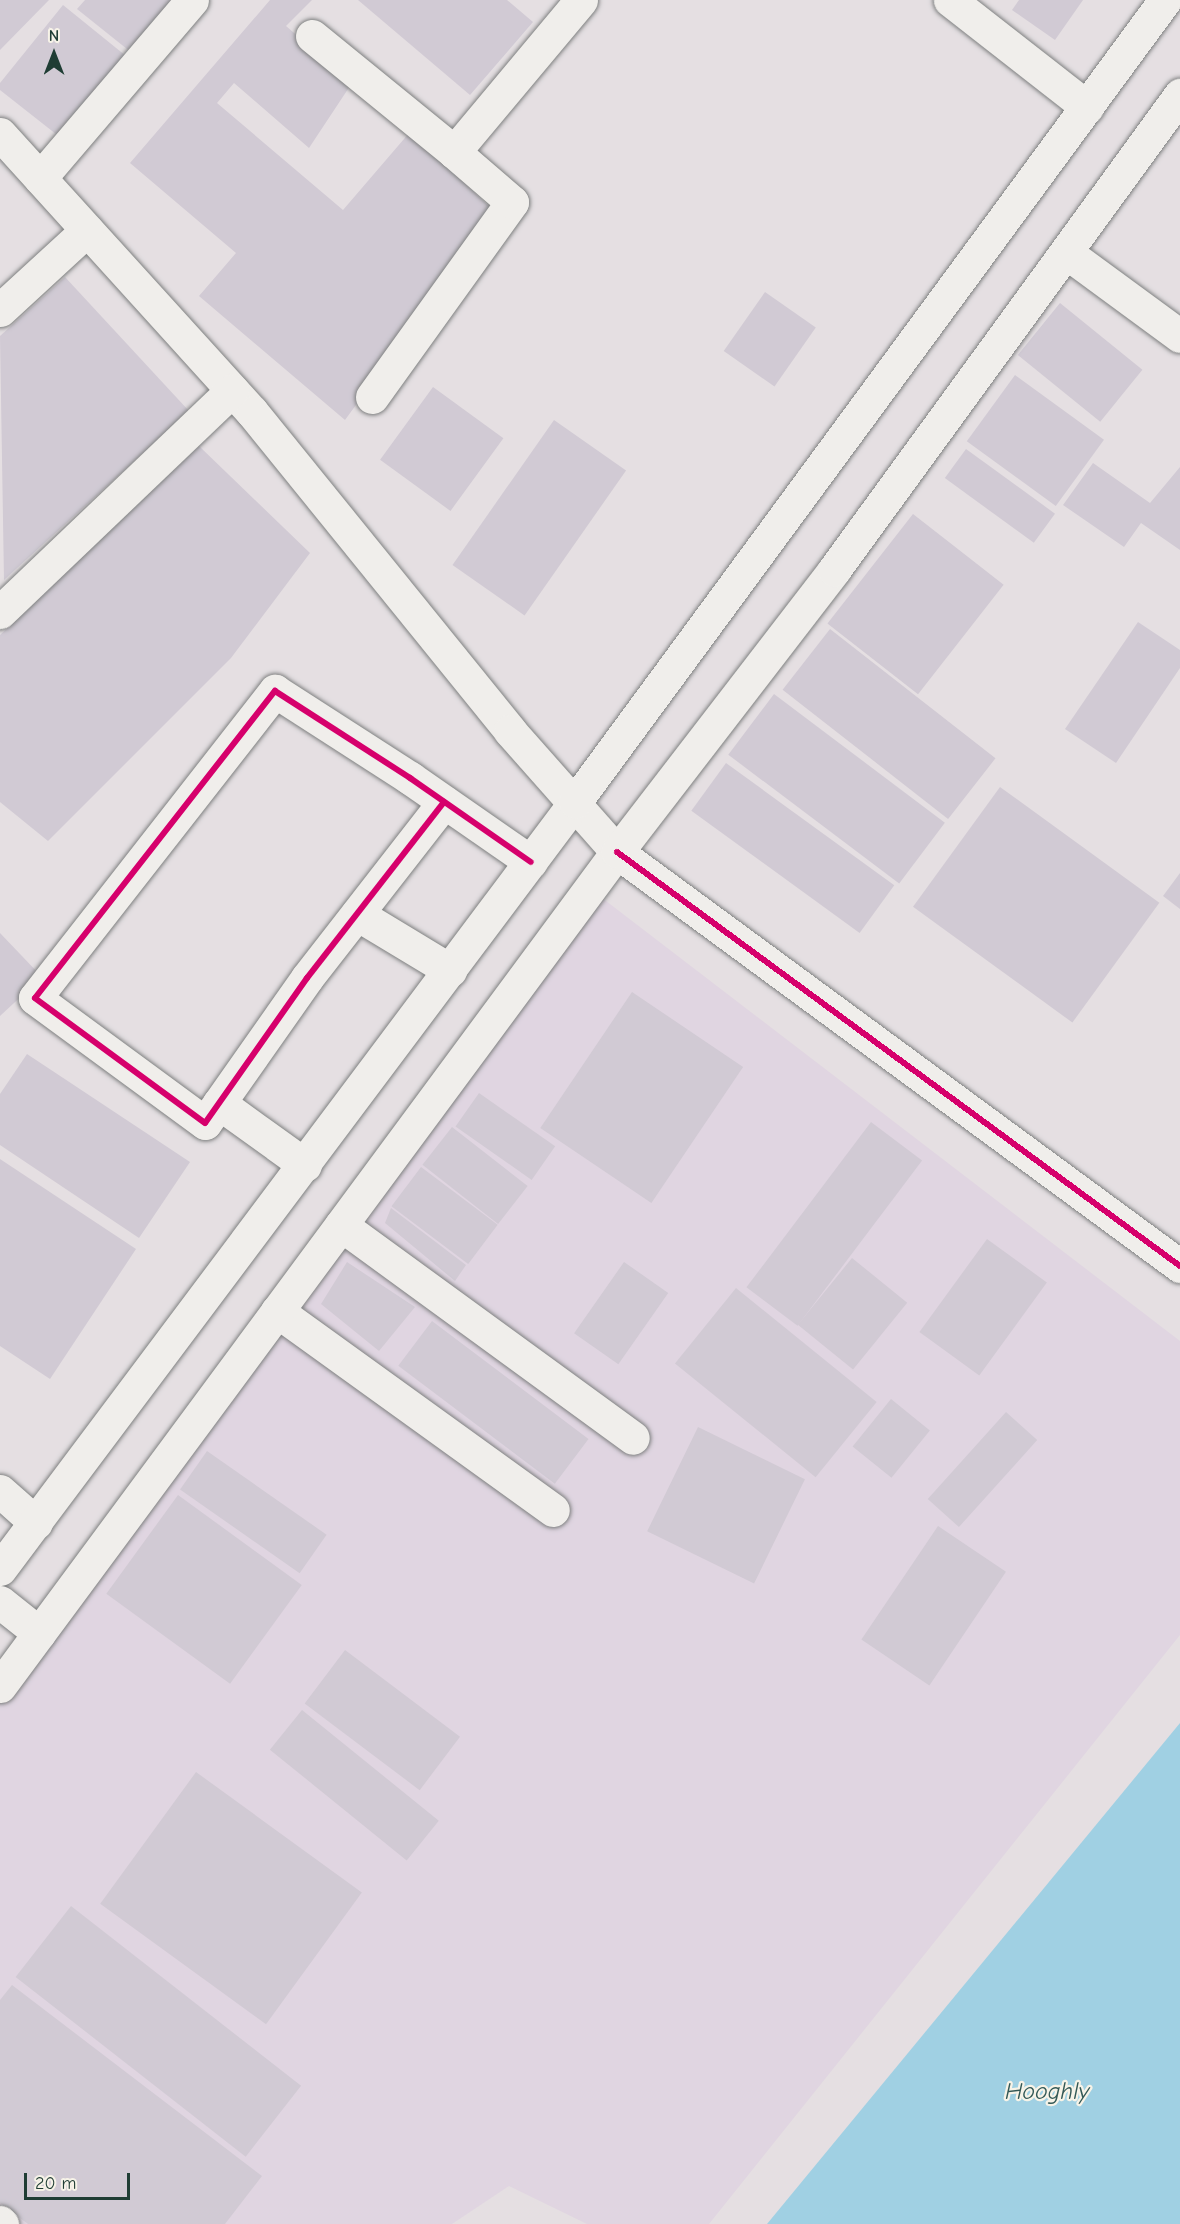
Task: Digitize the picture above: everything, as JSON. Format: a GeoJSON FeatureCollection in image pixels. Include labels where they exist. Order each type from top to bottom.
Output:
{"type":"FeatureCollection","features":[{"type":"Feature","properties":{"kind":"main road"},"geometry":{"type":"LineString","coordinates":[[40,178],[192,0]]}},
{"type":"Feature","properties":{"kind":"main road"},"geometry":{"type":"LineString","coordinates":[[454,152],[580,0]]}},
{"type":"Feature","properties":{"kind":"main road"},"geometry":{"type":"LineString","coordinates":[[950,0],[1087,107]]}},
{"type":"Feature","properties":{"kind":"main road"},"geometry":{"type":"LineString","coordinates":[[1,1565],[36,1522],[531,862],[1165,0]]}},
{"type":"Feature","properties":{"kind":"main road"},"geometry":{"type":"LineString","coordinates":[[312,36],[512,202],[372,397]]}},
{"type":"Feature","properties":{"kind":"main road"},"geometry":{"type":"LineString","coordinates":[[0,1686],[618,852],[1067,253],[1180,95]]}},
{"type":"Feature","properties":{"kind":"main road"},"geometry":{"type":"LineString","coordinates":[[0,134],[232,390],[618,852],[1180,1266]]}},
{"type":"Feature","properties":{"kind":"main road"},"geometry":{"type":"LineString","coordinates":[[0,310],[87,230]]}},
{"type":"Feature","properties":{"kind":"main road"},"geometry":{"type":"LineString","coordinates":[[1067,253],[1180,336]]}},
{"type":"Feature","properties":{"kind":"main road"},"geometry":{"type":"LineString","coordinates":[[0,612],[232,390]]}},
{"type":"Feature","properties":{"kind":"main road"},"geometry":{"type":"LineString","coordinates":[[444,802],[357,914],[231,1112],[205,1123],[35,998],[275,691],[444,802],[531,862]]}},
{"type":"Feature","properties":{"kind":"main road"},"geometry":{"type":"LineString","coordinates":[[357,914],[450,970]]}},
{"type":"Feature","properties":{"kind":"main road"},"geometry":{"type":"LineString","coordinates":[[231,1112],[305,1164]]}},
{"type":"Feature","properties":{"kind":"main road"},"geometry":{"type":"LineString","coordinates":[[341,1225],[633,1438]]}},
{"type":"Feature","properties":{"kind":"main road"},"geometry":{"type":"LineString","coordinates":[[277,1311],[553,1510]]}},
{"type":"Feature","properties":{"kind":"main road"},"geometry":{"type":"LineString","coordinates":[[0,1491],[36,1522]]}},
{"type":"Feature","properties":{"kind":"main road"},"geometry":{"type":"LineString","coordinates":[[0,1602],[39,1633]]}},
{"type":"Feature","properties":{"kind":"shaded area"},"geometry":{"type":"Polygon","coordinates":[[[593,891],[1180,1341],[1180,1635],[709,2224],[587,2224],[509,2186],[452,2224],[0,2224],[0,1675],[593,891]]]}},
{"type":"Feature","properties":{"kind":"water","name":"Hooghly"},"geometry":{"type":"Polygon","coordinates":[[[1180,1723],[1180,2224],[767,2224],[1180,1723]]]}},
{"type":"Feature","properties":{"kind":"building"},"geometry":{"type":"Polygon","coordinates":[[[0,0],[49,0],[0,50],[0,0]]]}},
{"type":"Feature","properties":{"kind":"building"},"geometry":{"type":"Polygon","coordinates":[[[85,0],[175,0],[132,53],[77,9],[85,0]]]}},
{"type":"Feature","properties":{"kind":"building"},"geometry":{"type":"Polygon","coordinates":[[[270,0],[312,0],[286,26],[352,83],[309,148],[234,83],[217,103],[343,210],[410,132],[496,213],[345,420],[199,296],[236,253],[130,163],[270,0]]]}},
{"type":"Feature","properties":{"kind":"building"},"geometry":{"type":"Polygon","coordinates":[[[358,0],[507,0],[533,22],[470,95],[358,0]]]}},
{"type":"Feature","properties":{"kind":"building"},"geometry":{"type":"Polygon","coordinates":[[[1019,0],[1083,0],[1055,40],[1012,10],[1019,0]]]}},
{"type":"Feature","properties":{"kind":"building"},"geometry":{"type":"Polygon","coordinates":[[[63,5],[126,56],[61,138],[0,90],[0,83],[63,5]]]}},
{"type":"Feature","properties":{"kind":"building"},"geometry":{"type":"Polygon","coordinates":[[[65,277],[189,411],[4,580],[0,336],[65,277]]]}},
{"type":"Feature","properties":{"kind":"building"},"geometry":{"type":"Polygon","coordinates":[[[765,292],[816,328],[774,387],[724,351],[765,292]]]}},
{"type":"Feature","properties":{"kind":"building"},"geometry":{"type":"Polygon","coordinates":[[[1060,303],[1142,370],[1100,422],[1018,355],[1060,303]]]}},
{"type":"Feature","properties":{"kind":"building"},"geometry":{"type":"Polygon","coordinates":[[[1015,375],[1104,440],[1056,506],[967,441],[1015,375]]]}},
{"type":"Feature","properties":{"kind":"building"},"geometry":{"type":"Polygon","coordinates":[[[433,387],[503,438],[450,511],[380,460],[433,387]]]}},
{"type":"Feature","properties":{"kind":"building"},"geometry":{"type":"Polygon","coordinates":[[[554,420],[626,470],[525,615],[452,565],[554,420]]]}},
{"type":"Feature","properties":{"kind":"building"},"geometry":{"type":"Polygon","coordinates":[[[199,446],[310,553],[231,658],[48,841],[0,802],[0,635],[199,446]]]}},
{"type":"Feature","properties":{"kind":"building"},"geometry":{"type":"Polygon","coordinates":[[[966,449],[1055,514],[1034,543],[945,478],[966,449]]]}},
{"type":"Feature","properties":{"kind":"building"},"geometry":{"type":"Polygon","coordinates":[[[1093,463],[1150,503],[1180,467],[1180,550],[1141,523],[1124,547],[1063,505],[1093,463]]]}},
{"type":"Feature","properties":{"kind":"building"},"geometry":{"type":"Polygon","coordinates":[[[913,514],[1004,585],[918,694],[827,624],[913,514]]]}},
{"type":"Feature","properties":{"kind":"building"},"geometry":{"type":"Polygon","coordinates":[[[1138,622],[1180,650],[1180,668],[1116,763],[1065,729],[1138,622]]]}},
{"type":"Feature","properties":{"kind":"building"},"geometry":{"type":"Polygon","coordinates":[[[830,629],[995,758],[948,819],[783,690],[830,629]]]}},
{"type":"Feature","properties":{"kind":"building"},"geometry":{"type":"Polygon","coordinates":[[[774,694],[945,823],[899,883],[728,755],[774,694]]]}},
{"type":"Feature","properties":{"kind":"building"},"geometry":{"type":"Polygon","coordinates":[[[726,763],[894,885],[860,933],[691,811],[726,763]]]}},
{"type":"Feature","properties":{"kind":"building"},"geometry":{"type":"Polygon","coordinates":[[[1000,787],[1159,903],[1072,1023],[913,907],[1000,787]]]}},
{"type":"Feature","properties":{"kind":"building"},"geometry":{"type":"Polygon","coordinates":[[[1180,873],[1180,909],[1163,896],[1180,873]]]}},
{"type":"Feature","properties":{"kind":"building"},"geometry":{"type":"Polygon","coordinates":[[[0,933],[42,977],[0,1016],[0,933]]]}},
{"type":"Feature","properties":{"kind":"building"},"geometry":{"type":"Polygon","coordinates":[[[632,992],[743,1067],[651,1203],[540,1128],[632,992]]]}},
{"type":"Feature","properties":{"kind":"building"},"geometry":{"type":"Polygon","coordinates":[[[27,1054],[190,1162],[139,1238],[0,1145],[0,1094],[27,1054]]]}},
{"type":"Feature","properties":{"kind":"building"},"geometry":{"type":"Polygon","coordinates":[[[479,1093],[555,1146],[532,1180],[455,1127],[479,1093]]]}},
{"type":"Feature","properties":{"kind":"building"},"geometry":{"type":"Polygon","coordinates":[[[871,1122],[922,1161],[798,1326],[746,1287],[871,1122]]]}},
{"type":"Feature","properties":{"kind":"building"},"geometry":{"type":"Polygon","coordinates":[[[452,1127],[528,1186],[498,1224],[422,1165],[452,1127]]]}},
{"type":"Feature","properties":{"kind":"building"},"geometry":{"type":"Polygon","coordinates":[[[0,1159],[136,1249],[50,1379],[0,1346],[0,1159]]]}},
{"type":"Feature","properties":{"kind":"building"},"geometry":{"type":"Polygon","coordinates":[[[421,1167],[498,1225],[468,1264],[392,1206],[421,1167]]]}},
{"type":"Feature","properties":{"kind":"building"},"geometry":{"type":"Polygon","coordinates":[[[391,1208],[466,1265],[455,1281],[385,1223],[391,1208]]]}},
{"type":"Feature","properties":{"kind":"building"},"geometry":{"type":"Polygon","coordinates":[[[987,1239],[1047,1282],[979,1376],[919,1332],[987,1239]]]}},
{"type":"Feature","properties":{"kind":"building"},"geometry":{"type":"Polygon","coordinates":[[[852,1258],[907,1303],[853,1370],[798,1325],[852,1258]]]}},
{"type":"Feature","properties":{"kind":"building"},"geometry":{"type":"Polygon","coordinates":[[[347,1262],[415,1307],[379,1351],[321,1304],[347,1262]]]}},
{"type":"Feature","properties":{"kind":"building"},"geometry":{"type":"Polygon","coordinates":[[[624,1262],[668,1293],[618,1364],[574,1333],[624,1262]]]}},
{"type":"Feature","properties":{"kind":"building"},"geometry":{"type":"Polygon","coordinates":[[[736,1288],[877,1402],[816,1477],[675,1363],[736,1288]]]}},
{"type":"Feature","properties":{"kind":"building"},"geometry":{"type":"Polygon","coordinates":[[[432,1321],[589,1439],[555,1484],[398,1366],[432,1321]]]}},
{"type":"Feature","properties":{"kind":"building"},"geometry":{"type":"Polygon","coordinates":[[[891,1399],[930,1430],[891,1478],[853,1446],[891,1399]]]}},
{"type":"Feature","properties":{"kind":"building"},"geometry":{"type":"Polygon","coordinates":[[[1006,1412],[1037,1440],[959,1527],[928,1499],[1006,1412]]]}},
{"type":"Feature","properties":{"kind":"building"},"geometry":{"type":"Polygon","coordinates":[[[698,1427],[805,1479],[754,1583],[647,1531],[698,1427]]]}},
{"type":"Feature","properties":{"kind":"building"},"geometry":{"type":"Polygon","coordinates":[[[207,1451],[327,1535],[300,1573],[180,1490],[207,1451]]]}},
{"type":"Feature","properties":{"kind":"building"},"geometry":{"type":"Polygon","coordinates":[[[178,1495],[302,1585],[230,1684],[106,1594],[178,1495]]]}},
{"type":"Feature","properties":{"kind":"building"},"geometry":{"type":"Polygon","coordinates":[[[938,1526],[1006,1572],[929,1685],[861,1640],[938,1526]]]}},
{"type":"Feature","properties":{"kind":"building"},"geometry":{"type":"Polygon","coordinates":[[[345,1650],[460,1737],[420,1790],[305,1704],[345,1650]]]}},
{"type":"Feature","properties":{"kind":"building"},"geometry":{"type":"Polygon","coordinates":[[[302,1710],[439,1821],[407,1860],[270,1750],[302,1710]]]}},
{"type":"Feature","properties":{"kind":"building"},"geometry":{"type":"Polygon","coordinates":[[[196,1772],[362,1892],[266,2024],[100,1904],[196,1772]]]}},
{"type":"Feature","properties":{"kind":"building"},"geometry":{"type":"Polygon","coordinates":[[[71,1906],[301,2086],[246,2157],[16,1977],[71,1906]]]}},
{"type":"Feature","properties":{"kind":"building"},"geometry":{"type":"Polygon","coordinates":[[[12,1985],[262,2176],[225,2224],[28,2224],[0,2203],[0,2000],[12,1985]]]}},
{"type":"Feature","properties":{"kind":"cycle path"},"geometry":{"type":"LineString","coordinates":[[444,802],[307,978],[205,1123],[35,998],[275,691],[410,778],[531,862]]}},
{"type":"Feature","properties":{"kind":"cycle path"},"geometry":{"type":"LineString","coordinates":[[617,852],[1180,1266]]}}]}
